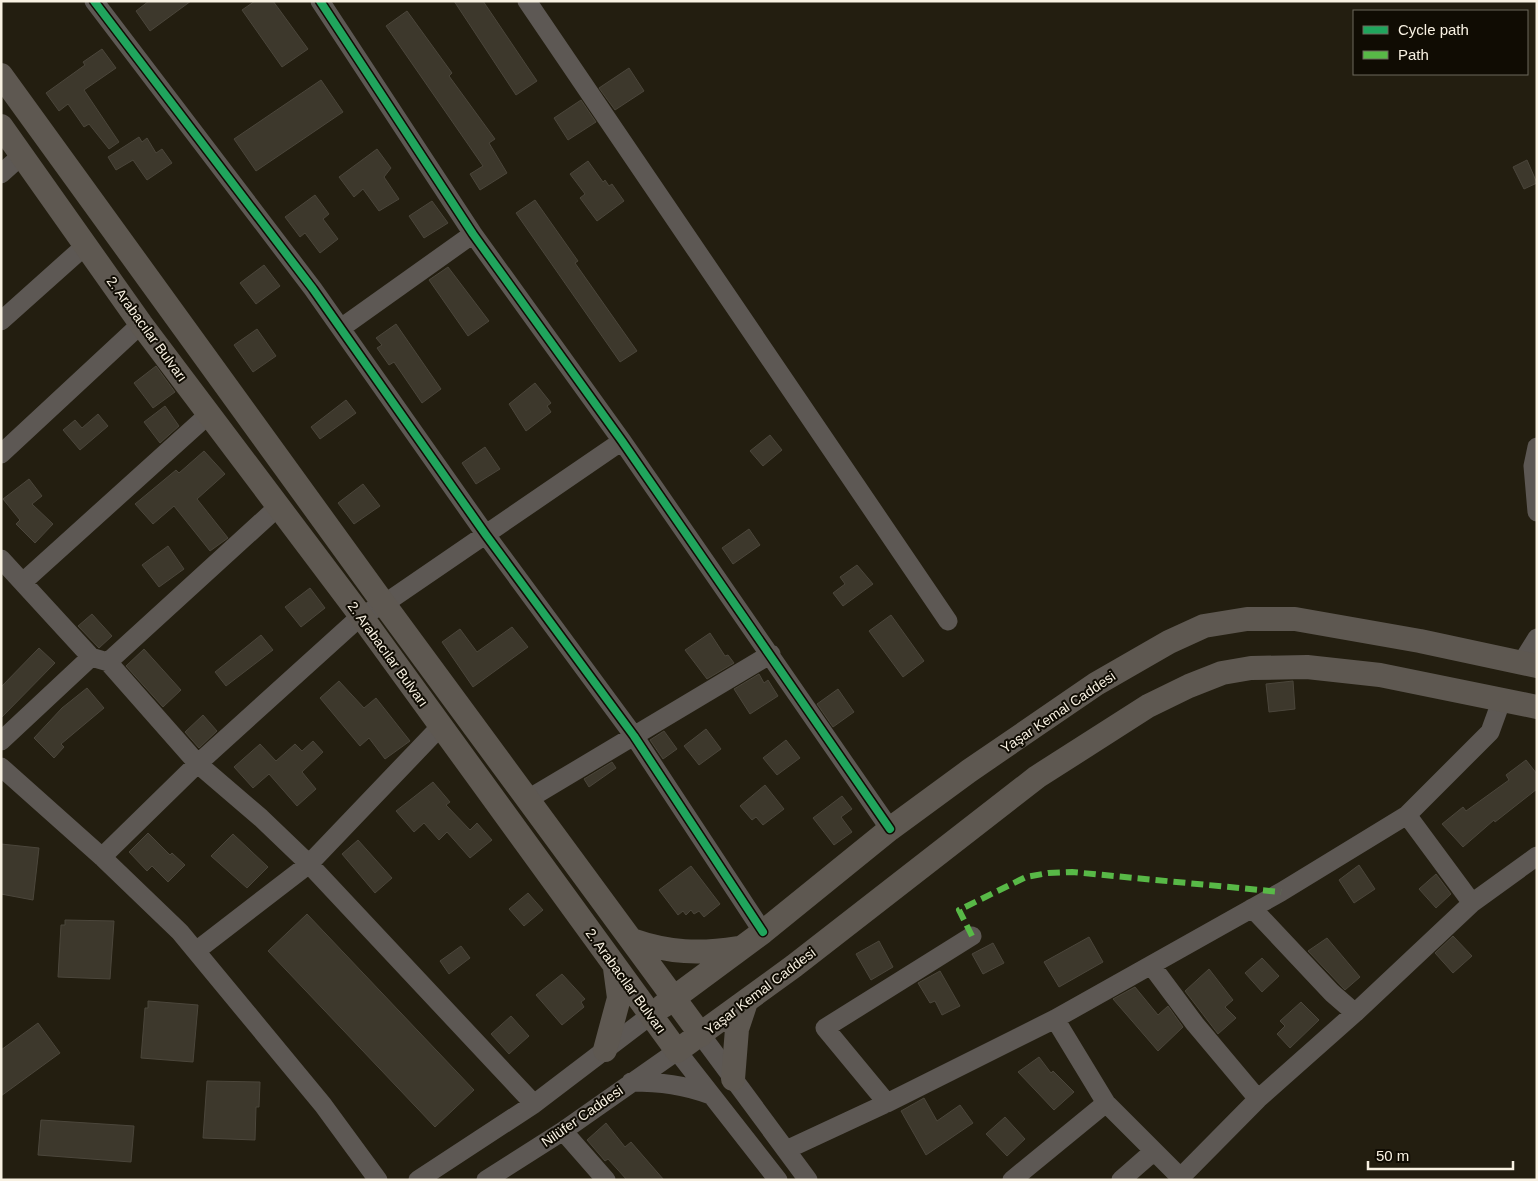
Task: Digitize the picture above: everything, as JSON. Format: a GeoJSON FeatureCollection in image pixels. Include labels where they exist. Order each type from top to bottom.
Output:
{"type":"FeatureCollection","features":[{"type":"Feature","properties":{"kind":"main road"},"geometry":{"type":"LineString","coordinates":[[1,75],[384,604],[675,997],[701,1035]]}},
{"type":"Feature","properties":{"kind":"main road","name":"2. Arabacılar Bulvarı"},"geometry":{"type":"LineString","coordinates":[[1,126],[141,324],[361,616],[677,1050]]}},
{"type":"Feature","properties":{"kind":"main road","name":"Yaşar Kemal Caddesi"},"geometry":{"type":"LineString","coordinates":[[651,1015],[763,932],[890,829],[969,771],[1096,684],[1169,642],[1204,626],[1247,619],[1295,619],[1420,641],[1530,664]]}},
{"type":"Feature","properties":{"kind":"main road","name":"Yaşar Kemal Caddesi"},"geometry":{"type":"LineString","coordinates":[[677,1050],[746,1002],[1037,777],[1148,706],[1188,686],[1222,673],[1251,668],[1307,667],[1380,675],[1537,707]]}},
{"type":"Feature","properties":{"kind":"main road"},"geometry":{"type":"LineString","coordinates":[[632,940],[658,949],[684,952],[711,953],[742,947]]}},
{"type":"Feature","properties":{"kind":"main road"},"geometry":{"type":"LineString","coordinates":[[605,1050],[620,998],[615,966]]}},
{"type":"Feature","properties":{"kind":"main road"},"geometry":{"type":"LineString","coordinates":[[733,1079],[737,1029],[746,1002]]}},
{"type":"Feature","properties":{"kind":"street"},"geometry":{"type":"LineString","coordinates":[[94,1],[341,328],[486,535],[634,736],[763,932]]}},
{"type":"Feature","properties":{"kind":"street"},"geometry":{"type":"LineString","coordinates":[[320,1],[473,234],[622,440],[890,829]]}},
{"type":"Feature","properties":{"kind":"street"},"geometry":{"type":"LineString","coordinates":[[527,1],[948,622]]}},
{"type":"Feature","properties":{"kind":"street"},"geometry":{"type":"LineString","coordinates":[[1,174],[22,155]]}},
{"type":"Feature","properties":{"kind":"street"},"geometry":{"type":"LineString","coordinates":[[341,328],[473,234]]}},
{"type":"Feature","properties":{"kind":"street"},"geometry":{"type":"LineString","coordinates":[[1,321],[86,245]]}},
{"type":"Feature","properties":{"kind":"street"},"geometry":{"type":"LineString","coordinates":[[1,454],[141,324]]}},
{"type":"Feature","properties":{"kind":"street"},"geometry":{"type":"LineString","coordinates":[[23,582],[209,414]]}},
{"type":"Feature","properties":{"kind":"street"},"geometry":{"type":"LineString","coordinates":[[102,857],[198,764],[361,616],[384,604],[622,440]]}},
{"type":"Feature","properties":{"kind":"street"},"geometry":{"type":"LineString","coordinates":[[1537,447],[1535,464],[1537,512]]}},
{"type":"Feature","properties":{"kind":"street"},"geometry":{"type":"LineString","coordinates":[[1,741],[278,506]]}},
{"type":"Feature","properties":{"kind":"street"},"geometry":{"type":"LineString","coordinates":[[1,559],[198,764],[261,818],[309,864],[534,1104]]}},
{"type":"Feature","properties":{"kind":"street"},"geometry":{"type":"LineString","coordinates":[[1530,664],[1537,638]]}},
{"type":"Feature","properties":{"kind":"street"},"geometry":{"type":"LineString","coordinates":[[535,795],[771,654]]}},
{"type":"Feature","properties":{"kind":"street"},"geometry":{"type":"LineString","coordinates":[[786,1150],[886,1103],[1055,1019],[1252,908],[1407,815],[1490,732],[1502,699]]}},
{"type":"Feature","properties":{"kind":"street"},"geometry":{"type":"LineString","coordinates":[[196,951],[309,864],[440,727]]}},
{"type":"Feature","properties":{"kind":"street"},"geometry":{"type":"LineString","coordinates":[[1,767],[102,857],[180,932],[323,1105],[378,1180]]}},
{"type":"Feature","properties":{"kind":"street"},"geometry":{"type":"LineString","coordinates":[[1407,815],[1472,903]]}},
{"type":"Feature","properties":{"kind":"street"},"geometry":{"type":"LineString","coordinates":[[1055,1019],[1106,1103],[1181,1179],[1258,1099],[1355,1013],[1472,903],[1537,856]]}},
{"type":"Feature","properties":{"kind":"street"},"geometry":{"type":"LineString","coordinates":[[1252,908],[1332,993],[1355,1013]]}},
{"type":"Feature","properties":{"kind":"street"},"geometry":{"type":"LineString","coordinates":[[886,1103],[825,1028],[972,936]]}},
{"type":"Feature","properties":{"kind":"street"},"geometry":{"type":"LineString","coordinates":[[1151,965],[1195,1024],[1258,1099]]}},
{"type":"Feature","properties":{"kind":"street"},"geometry":{"type":"LineString","coordinates":[[418,1180],[534,1104],[651,1015]]}},
{"type":"Feature","properties":{"kind":"street"},"geometry":{"type":"LineString","coordinates":[[701,1035],[808,1180]]}},
{"type":"Feature","properties":{"kind":"street","name":"Nilüfer Caddesi"},"geometry":{"type":"LineString","coordinates":[[486,1180],[562,1131],[677,1050]]}},
{"type":"Feature","properties":{"kind":"street","name":"2. Arabacılar Bulvarı"},"geometry":{"type":"LineString","coordinates":[[677,1050],[778,1180]]}},
{"type":"Feature","properties":{"kind":"street"},"geometry":{"type":"LineString","coordinates":[[631,1082],[660,1082],[684,1085],[712,1095]]}},
{"type":"Feature","properties":{"kind":"street"},"geometry":{"type":"LineString","coordinates":[[1012,1180],[1106,1103]]}},
{"type":"Feature","properties":{"kind":"street"},"geometry":{"type":"LineString","coordinates":[[562,1131],[606,1180]]}},
{"type":"Feature","properties":{"kind":"street"},"geometry":{"type":"LineString","coordinates":[[1121,1180],[1154,1151]]}},
{"type":"Feature","properties":{"kind":"building"},"geometry":{"type":"Polygon","coordinates":[[[149,1],[191,1],[150,31],[136,11],[149,1]]]}},
{"type":"Feature","properties":{"kind":"building"},"geometry":{"type":"Polygon","coordinates":[[[255,1],[273,1],[308,49],[282,67],[242,10],[255,1]]]}},
{"type":"Feature","properties":{"kind":"building"},"geometry":{"type":"Polygon","coordinates":[[[454,1],[483,1],[537,81],[516,95],[454,1]]]}},
{"type":"Feature","properties":{"kind":"building"},"geometry":{"type":"Polygon","coordinates":[[[407,11],[452,73],[449,76],[495,139],[489,143],[507,173],[480,190],[470,174],[483,166],[386,26],[407,11]]]}},
{"type":"Feature","properties":{"kind":"building"},"geometry":{"type":"Polygon","coordinates":[[[102,49],[116,68],[84,90],[119,142],[109,149],[89,124],[84,127],[68,104],[59,111],[46,93],[85,65],[83,62],[102,49]]]}},
{"type":"Feature","properties":{"kind":"building"},"geometry":{"type":"Polygon","coordinates":[[[629,68],[644,91],[615,110],[599,88],[629,68]]]}},
{"type":"Feature","properties":{"kind":"building"},"geometry":{"type":"Polygon","coordinates":[[[321,80],[343,112],[256,171],[234,139],[321,80]]]}},
{"type":"Feature","properties":{"kind":"building"},"geometry":{"type":"Polygon","coordinates":[[[581,100],[596,122],[568,140],[554,118],[581,100]]]}},
{"type":"Feature","properties":{"kind":"building"},"geometry":{"type":"Polygon","coordinates":[[[139,137],[142,142],[147,138],[156,153],[162,149],[172,163],[147,180],[133,160],[116,170],[108,157],[139,137]]]}},
{"type":"Feature","properties":{"kind":"building"},"geometry":{"type":"Polygon","coordinates":[[[377,149],[391,168],[384,177],[399,199],[379,211],[363,189],[354,197],[339,177],[377,149]]]}},
{"type":"Feature","properties":{"kind":"building"},"geometry":{"type":"Polygon","coordinates":[[[1527,160],[1537,183],[1524,189],[1513,167],[1527,160]]]}},
{"type":"Feature","properties":{"kind":"building"},"geometry":{"type":"Polygon","coordinates":[[[588,161],[603,182],[605,180],[609,186],[612,184],[624,201],[597,221],[580,198],[585,194],[570,174],[588,161]]]}},
{"type":"Feature","properties":{"kind":"building"},"geometry":{"type":"Polygon","coordinates":[[[315,195],[329,214],[323,219],[338,239],[320,253],[305,233],[300,237],[285,217],[315,195]]]}},
{"type":"Feature","properties":{"kind":"building"},"geometry":{"type":"Polygon","coordinates":[[[535,200],[578,261],[575,263],[637,351],[620,362],[516,213],[535,200]]]}},
{"type":"Feature","properties":{"kind":"building"},"geometry":{"type":"Polygon","coordinates":[[[432,201],[448,223],[424,238],[409,216],[432,201]]]}},
{"type":"Feature","properties":{"kind":"building"},"geometry":{"type":"Polygon","coordinates":[[[264,265],[280,286],[256,304],[240,283],[264,265]]]}},
{"type":"Feature","properties":{"kind":"building"},"geometry":{"type":"Polygon","coordinates":[[[448,267],[489,321],[468,336],[429,280],[448,267]]]}},
{"type":"Feature","properties":{"kind":"building"},"geometry":{"type":"Polygon","coordinates":[[[396,324],[441,389],[422,403],[394,362],[389,365],[377,348],[382,345],[376,338],[396,324]]]}},
{"type":"Feature","properties":{"kind":"building"},"geometry":{"type":"Polygon","coordinates":[[[257,329],[276,356],[253,372],[234,345],[257,329]]]}},
{"type":"Feature","properties":{"kind":"building"},"geometry":{"type":"Polygon","coordinates":[[[156,366],[175,392],[153,408],[134,383],[156,366]]]}},
{"type":"Feature","properties":{"kind":"building"},"geometry":{"type":"Polygon","coordinates":[[[535,383],[551,403],[547,406],[551,412],[526,431],[509,404],[535,383]]]}},
{"type":"Feature","properties":{"kind":"building"},"geometry":{"type":"Polygon","coordinates":[[[346,400],[356,413],[320,439],[311,427],[346,400]]]}},
{"type":"Feature","properties":{"kind":"building"},"geometry":{"type":"Polygon","coordinates":[[[165,406],[179,426],[160,443],[144,422],[165,406]]]}},
{"type":"Feature","properties":{"kind":"building"},"geometry":{"type":"Polygon","coordinates":[[[98,414],[108,426],[80,450],[63,430],[75,420],[82,428],[98,414]]]}},
{"type":"Feature","properties":{"kind":"building"},"geometry":{"type":"Polygon","coordinates":[[[770,435],[782,450],[763,466],[750,451],[770,435]]]}},
{"type":"Feature","properties":{"kind":"building"},"geometry":{"type":"Polygon","coordinates":[[[485,447],[500,469],[476,484],[462,463],[485,447]]]}},
{"type":"Feature","properties":{"kind":"building"},"geometry":{"type":"Polygon","coordinates":[[[204,451],[225,474],[197,499],[228,538],[210,551],[174,506],[153,524],[135,504],[176,470],[179,473],[204,451]]]}},
{"type":"Feature","properties":{"kind":"building"},"geometry":{"type":"Polygon","coordinates":[[[29,479],[42,496],[32,504],[53,524],[35,543],[16,524],[20,520],[3,499],[29,479]]]}},
{"type":"Feature","properties":{"kind":"building"},"geometry":{"type":"Polygon","coordinates":[[[363,484],[380,506],[354,524],[338,503],[363,484]]]}},
{"type":"Feature","properties":{"kind":"building"},"geometry":{"type":"Polygon","coordinates":[[[749,529],[760,545],[733,564],[722,548],[749,529]]]}},
{"type":"Feature","properties":{"kind":"building"},"geometry":{"type":"Polygon","coordinates":[[[168,546],[184,569],[159,587],[142,565],[168,546]]]}},
{"type":"Feature","properties":{"kind":"building"},"geometry":{"type":"Polygon","coordinates":[[[857,565],[873,584],[843,606],[833,593],[845,584],[840,577],[857,565]]]}},
{"type":"Feature","properties":{"kind":"building"},"geometry":{"type":"Polygon","coordinates":[[[310,588],[325,608],[301,627],[285,607],[310,588]]]}},
{"type":"Feature","properties":{"kind":"building"},"geometry":{"type":"Polygon","coordinates":[[[92,614],[112,636],[99,648],[78,626],[92,614]]]}},
{"type":"Feature","properties":{"kind":"building"},"geometry":{"type":"Polygon","coordinates":[[[891,615],[924,661],[903,677],[869,631],[891,615]]]}},
{"type":"Feature","properties":{"kind":"building"},"geometry":{"type":"Polygon","coordinates":[[[512,627],[528,647],[473,687],[442,642],[460,629],[477,652],[512,627]]]}},
{"type":"Feature","properties":{"kind":"building"},"geometry":{"type":"Polygon","coordinates":[[[710,633],[725,656],[728,655],[734,663],[707,679],[685,650],[710,633]]]}},
{"type":"Feature","properties":{"kind":"building"},"geometry":{"type":"Polygon","coordinates":[[[261,635],[273,650],[226,686],[215,672],[261,635]]]}},
{"type":"Feature","properties":{"kind":"building"},"geometry":{"type":"Polygon","coordinates":[[[39,648],[55,663],[1,718],[1,687],[39,648]]]}},
{"type":"Feature","properties":{"kind":"building"},"geometry":{"type":"Polygon","coordinates":[[[144,649],[181,690],[163,707],[126,666],[144,649]]]}},
{"type":"Feature","properties":{"kind":"building"},"geometry":{"type":"Polygon","coordinates":[[[759,674],[764,683],[768,680],[778,696],[750,714],[734,689],[759,674]]]}},
{"type":"Feature","properties":{"kind":"building"},"geometry":{"type":"Polygon","coordinates":[[[339,681],[364,708],[376,698],[410,741],[385,759],[369,738],[360,746],[320,698],[339,681]]]}},
{"type":"Feature","properties":{"kind":"building"},"geometry":{"type":"Polygon","coordinates":[[[1293,681],[1295,709],[1269,712],[1266,684],[1293,681]]]}},
{"type":"Feature","properties":{"kind":"building"},"geometry":{"type":"Polygon","coordinates":[[[87,688],[104,708],[61,744],[64,747],[54,758],[34,738],[62,708],[87,688]]]}},
{"type":"Feature","properties":{"kind":"building"},"geometry":{"type":"Polygon","coordinates":[[[838,689],[854,712],[833,727],[817,704],[838,689]]]}},
{"type":"Feature","properties":{"kind":"building"},"geometry":{"type":"Polygon","coordinates":[[[203,715],[217,731],[199,748],[185,732],[203,715]]]}},
{"type":"Feature","properties":{"kind":"building"},"geometry":{"type":"Polygon","coordinates":[[[706,729],[721,749],[699,765],[684,746],[706,729]]]}},
{"type":"Feature","properties":{"kind":"building"},"geometry":{"type":"Polygon","coordinates":[[[664,731],[677,749],[663,759],[650,740],[664,731]]]}},
{"type":"Feature","properties":{"kind":"building"},"geometry":{"type":"Polygon","coordinates":[[[786,740],[800,758],[777,775],[763,758],[786,740]]]}},
{"type":"Feature","properties":{"kind":"building"},"geometry":{"type":"Polygon","coordinates":[[[313,741],[323,752],[302,772],[316,789],[297,806],[269,774],[253,788],[234,767],[260,744],[276,761],[295,744],[302,751],[313,741]]]}},
{"type":"Feature","properties":{"kind":"building"},"geometry":{"type":"Polygon","coordinates":[[[1526,760],[1537,774],[1537,789],[1495,822],[1494,820],[1463,847],[1442,824],[1463,807],[1466,811],[1509,780],[1506,775],[1526,760]]]}},
{"type":"Feature","properties":{"kind":"building"},"geometry":{"type":"Polygon","coordinates":[[[612,762],[616,768],[589,787],[584,779],[612,762]]]}},
{"type":"Feature","properties":{"kind":"building"},"geometry":{"type":"Polygon","coordinates":[[[433,782],[450,802],[446,805],[470,830],[477,823],[492,840],[470,858],[447,832],[439,840],[424,823],[414,832],[396,811],[433,782]]]}},
{"type":"Feature","properties":{"kind":"building"},"geometry":{"type":"Polygon","coordinates":[[[765,785],[784,809],[763,825],[756,817],[752,820],[740,806],[765,785]]]}},
{"type":"Feature","properties":{"kind":"building"},"geometry":{"type":"Polygon","coordinates":[[[842,796],[852,809],[841,817],[852,832],[834,845],[813,818],[842,796]]]}},
{"type":"Feature","properties":{"kind":"building"},"geometry":{"type":"Polygon","coordinates":[[[148,833],[170,855],[172,853],[185,865],[168,882],[152,866],[147,871],[129,852],[148,833]]]}},
{"type":"Feature","properties":{"kind":"building"},"geometry":{"type":"Polygon","coordinates":[[[233,834],[268,867],[247,888],[211,856],[233,834]]]}},
{"type":"Feature","properties":{"kind":"building"},"geometry":{"type":"Polygon","coordinates":[[[358,840],[392,878],[375,893],[342,854],[358,840]]]}},
{"type":"Feature","properties":{"kind":"building"},"geometry":{"type":"Polygon","coordinates":[[[1,844],[39,848],[33,900],[1,894],[1,844]]]}},
{"type":"Feature","properties":{"kind":"building"},"geometry":{"type":"Polygon","coordinates":[[[1359,865],[1375,889],[1354,903],[1339,880],[1359,865]]]}},
{"type":"Feature","properties":{"kind":"building"},"geometry":{"type":"Polygon","coordinates":[[[691,866],[720,904],[704,917],[699,911],[694,914],[691,910],[686,915],[683,911],[678,915],[659,890],[691,866]]]}},
{"type":"Feature","properties":{"kind":"building"},"geometry":{"type":"Polygon","coordinates":[[[1436,874],[1451,894],[1436,908],[1419,889],[1436,874]]]}},
{"type":"Feature","properties":{"kind":"building"},"geometry":{"type":"Polygon","coordinates":[[[528,893],[543,910],[524,926],[509,909],[528,893]]]}},
{"type":"Feature","properties":{"kind":"building"},"geometry":{"type":"Polygon","coordinates":[[[307,914],[474,1090],[435,1127],[268,951],[307,914]]]}},
{"type":"Feature","properties":{"kind":"building"},"geometry":{"type":"Polygon","coordinates":[[[65,920],[114,921],[110,979],[58,977],[61,925],[65,925],[65,920]]]}},
{"type":"Feature","properties":{"kind":"building"},"geometry":{"type":"Polygon","coordinates":[[[1453,936],[1472,956],[1453,973],[1435,953],[1453,936]]]}},
{"type":"Feature","properties":{"kind":"building"},"geometry":{"type":"Polygon","coordinates":[[[1089,937],[1103,962],[1059,987],[1044,962],[1089,937]]]}},
{"type":"Feature","properties":{"kind":"building"},"geometry":{"type":"Polygon","coordinates":[[[1327,938],[1360,977],[1345,990],[1308,951],[1327,938]]]}},
{"type":"Feature","properties":{"kind":"building"},"geometry":{"type":"Polygon","coordinates":[[[879,941],[893,967],[871,980],[856,954],[879,941]]]}},
{"type":"Feature","properties":{"kind":"building"},"geometry":{"type":"Polygon","coordinates":[[[993,943],[1004,963],[983,974],[972,954],[993,943]]]}},
{"type":"Feature","properties":{"kind":"building"},"geometry":{"type":"Polygon","coordinates":[[[461,946],[470,958],[449,974],[440,961],[461,946]]]}},
{"type":"Feature","properties":{"kind":"building"},"geometry":{"type":"Polygon","coordinates":[[[1262,958],[1279,976],[1262,992],[1245,973],[1262,958]]]}},
{"type":"Feature","properties":{"kind":"building"},"geometry":{"type":"Polygon","coordinates":[[[1209,969],[1233,1000],[1225,1007],[1236,1018],[1218,1034],[1185,991],[1209,969]]]}},
{"type":"Feature","properties":{"kind":"building"},"geometry":{"type":"Polygon","coordinates":[[[940,971],[960,1006],[942,1015],[935,1001],[930,1003],[918,983],[940,971]]]}},
{"type":"Feature","properties":{"kind":"building"},"geometry":{"type":"Polygon","coordinates":[[[562,974],[585,999],[581,1002],[584,1007],[562,1025],[536,995],[562,974]]]}},
{"type":"Feature","properties":{"kind":"building"},"geometry":{"type":"Polygon","coordinates":[[[1135,987],[1158,1015],[1168,1006],[1183,1027],[1158,1051],[1113,999],[1135,987]]]}},
{"type":"Feature","properties":{"kind":"building"},"geometry":{"type":"Polygon","coordinates":[[[148,1001],[198,1005],[193,1062],[141,1058],[145,1008],[148,1008],[148,1001]]]}},
{"type":"Feature","properties":{"kind":"building"},"geometry":{"type":"Polygon","coordinates":[[[1301,1002],[1319,1020],[1290,1048],[1277,1034],[1285,1026],[1280,1021],[1301,1002]]]}},
{"type":"Feature","properties":{"kind":"building"},"geometry":{"type":"Polygon","coordinates":[[[511,1016],[529,1036],[509,1054],[491,1034],[511,1016]]]}},
{"type":"Feature","properties":{"kind":"building"},"geometry":{"type":"Polygon","coordinates":[[[38,1023],[60,1053],[1,1096],[1,1050],[38,1023]]]}},
{"type":"Feature","properties":{"kind":"building"},"geometry":{"type":"Polygon","coordinates":[[[1039,1057],[1051,1073],[1053,1071],[1074,1092],[1054,1110],[1018,1072],[1039,1057]]]}},
{"type":"Feature","properties":{"kind":"building"},"geometry":{"type":"Polygon","coordinates":[[[207,1081],[260,1082],[259,1107],[256,1107],[255,1140],[203,1138],[207,1081]]]}},
{"type":"Feature","properties":{"kind":"building"},"geometry":{"type":"Polygon","coordinates":[[[924,1098],[937,1121],[960,1105],[973,1123],[926,1155],[901,1111],[924,1098]]]}},
{"type":"Feature","properties":{"kind":"building"},"geometry":{"type":"Polygon","coordinates":[[[1005,1117],[1025,1139],[1007,1156],[986,1134],[1005,1117]]]}},
{"type":"Feature","properties":{"kind":"building"},"geometry":{"type":"Polygon","coordinates":[[[41,1120],[134,1126],[131,1162],[38,1155],[41,1120]]]}},
{"type":"Feature","properties":{"kind":"building"},"geometry":{"type":"Polygon","coordinates":[[[606,1123],[625,1147],[631,1142],[664,1180],[627,1180],[608,1159],[605,1161],[587,1140],[606,1123]]]}},
{"type":"Feature","properties":{"kind":"marked path"},"geometry":{"type":"LineString","coordinates":[[972,936],[959,910],[1026,877],[1048,873],[1072,872],[1281,892]]}},
{"type":"Feature","properties":{"kind":"cycle path"},"geometry":{"type":"LineString","coordinates":[[94,1],[313,289],[486,535],[634,736],[763,932]]}},
{"type":"Feature","properties":{"kind":"cycle path"},"geometry":{"type":"LineString","coordinates":[[320,1],[473,234],[622,441],[890,829]]}}]}
